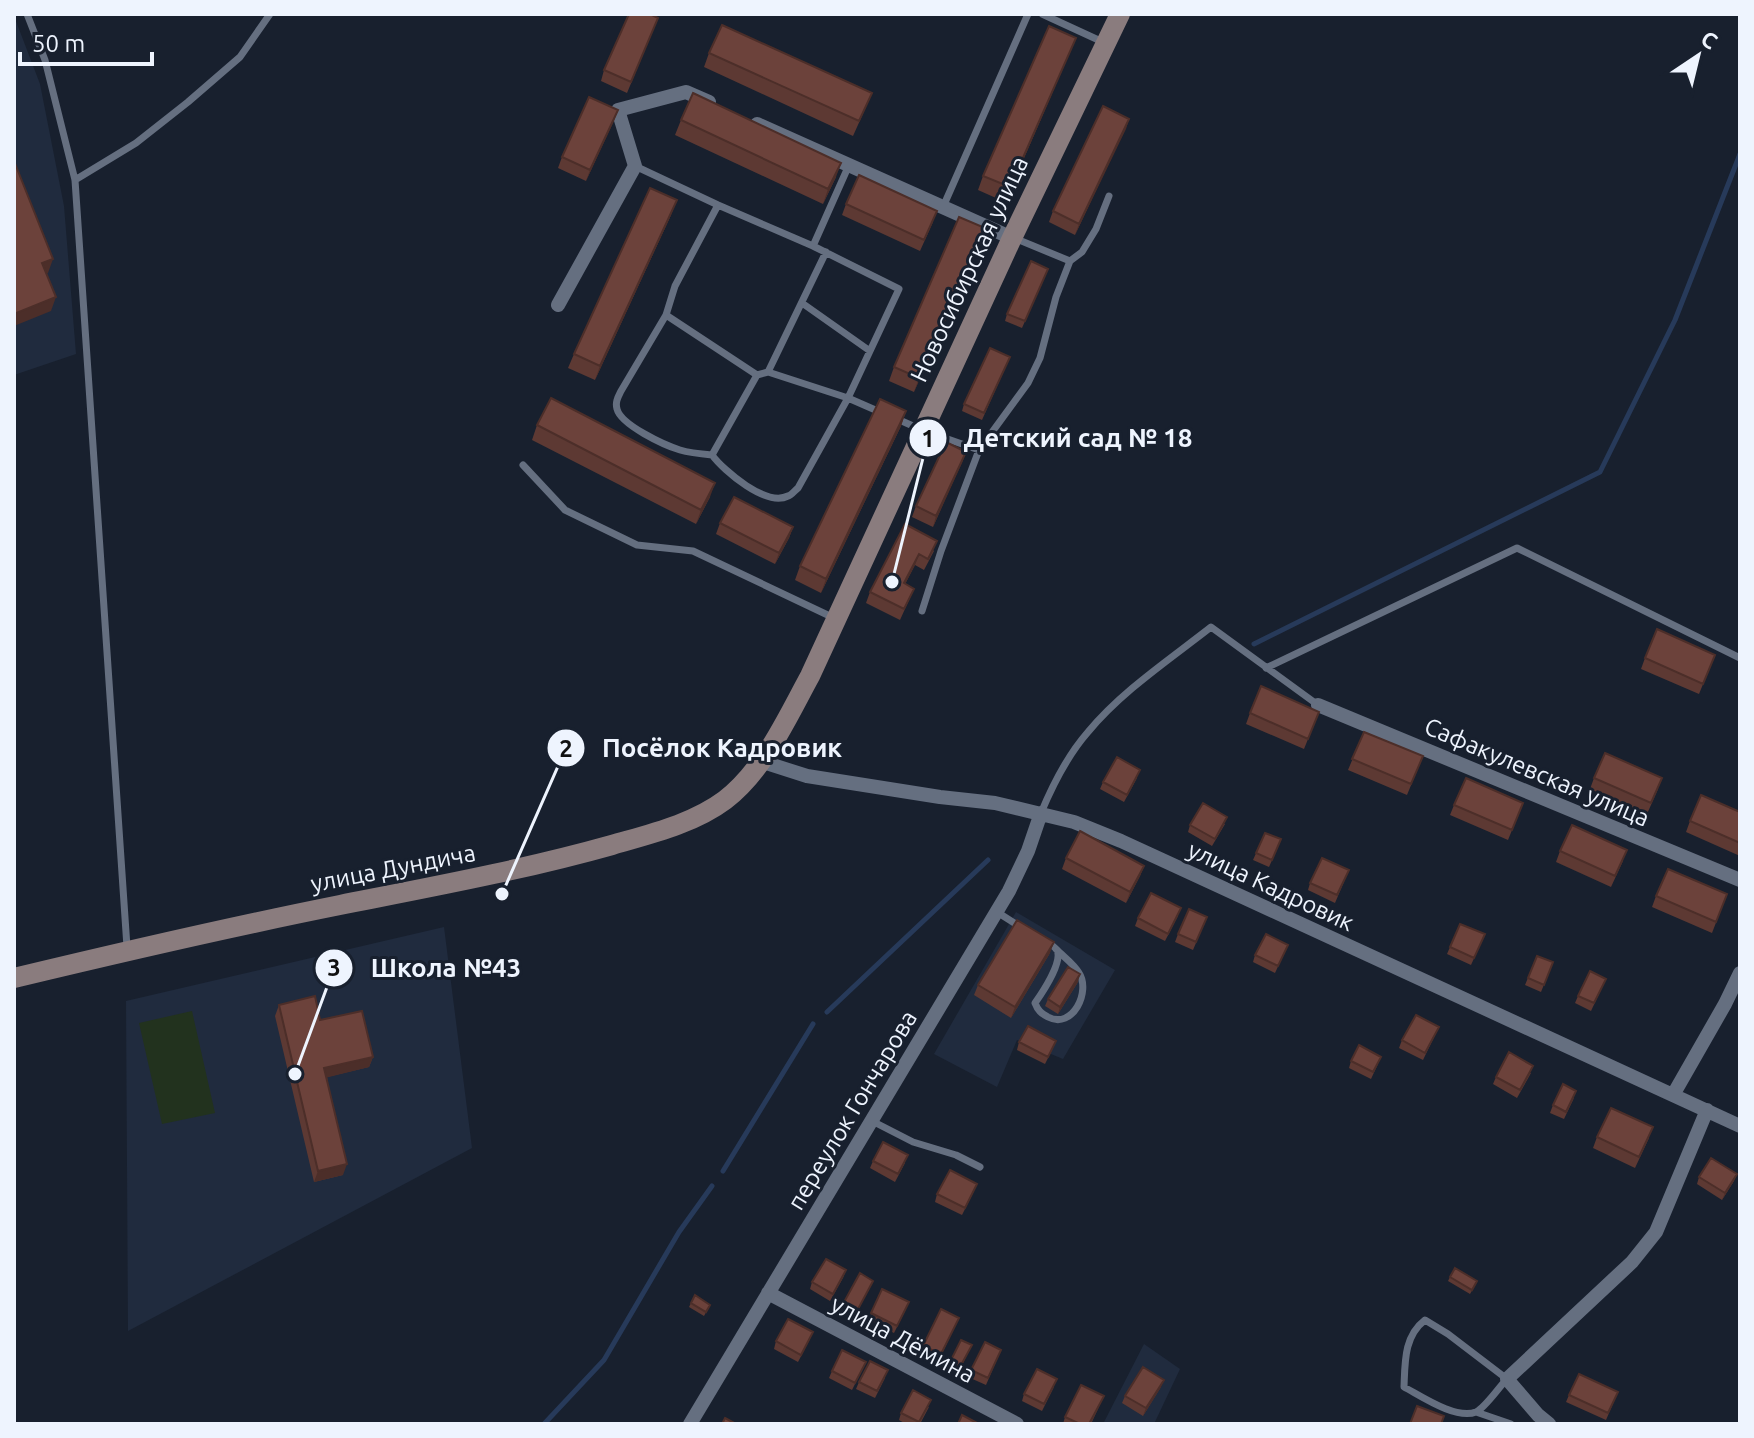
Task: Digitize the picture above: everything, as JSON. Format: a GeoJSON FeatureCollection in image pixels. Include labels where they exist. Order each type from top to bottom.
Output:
{"type":"FeatureCollection","features":[{"type":"Feature","properties":{"kind":"main road","name":"Новосибирская улица"},"geometry":{"type":"LineString","coordinates":[[760,761],[810,676],[922,430],[1120,14]]}},
{"type":"Feature","properties":{"kind":"main road","name":"улица Дундича"},"geometry":{"type":"LineString","coordinates":[[14,978],[229,927],[483,877],[650,834],[726,800],[760,761]]}},
{"type":"Feature","properties":{"kind":"street"},"geometry":{"type":"LineString","coordinates":[[558,305],[635,166],[618,110],[686,92],[1012,238]]}},
{"type":"Feature","properties":{"kind":"street","name":"Сафакулевская улица"},"geometry":{"type":"LineString","coordinates":[[1318,705],[1740,880]]}},
{"type":"Feature","properties":{"kind":"street","name":"улица Кадровик"},"geometry":{"type":"LineString","coordinates":[[760,761],[807,776],[995,803],[1074,822],[1740,1126]]}},
{"type":"Feature","properties":{"kind":"street","name":"переулок Гончарова"},"geometry":{"type":"LineString","coordinates":[[690,1424],[997,912],[1028,851],[1041,813]]}},
{"type":"Feature","properties":{"kind":"street"},"geometry":{"type":"LineString","coordinates":[[1673,1095],[1740,973]]}},
{"type":"Feature","properties":{"kind":"street"},"geometry":{"type":"LineString","coordinates":[[1549,1424],[1507,1379],[1632,1262],[1656,1232],[1707,1110]]}},
{"type":"Feature","properties":{"kind":"street","name":"улица Дёмина"},"geometry":{"type":"LineString","coordinates":[[768,1293],[1017,1424]]}},
{"type":"Feature","properties":{"kind":"lane"},"geometry":{"type":"LineString","coordinates":[[27,14],[45,60],[75,180],[128,951]]}},
{"type":"Feature","properties":{"kind":"lane"},"geometry":{"type":"LineString","coordinates":[[75,180],[136,143],[188,102],[240,57],[270,14]]}},
{"type":"Feature","properties":{"kind":"lane"},"geometry":{"type":"LineString","coordinates":[[943,207],[1028,14]]}},
{"type":"Feature","properties":{"kind":"lane"},"geometry":{"type":"LineString","coordinates":[[1042,14],[1106,43]]}},
{"type":"Feature","properties":{"kind":"lane"},"geometry":{"type":"LineString","coordinates":[[813,246],[849,165]]}},
{"type":"Feature","properties":{"kind":"lane"},"geometry":{"type":"LineString","coordinates":[[635,166],[826,252],[899,289],[848,398],[798,488],[790,496],[763,495],[739,482],[712,455],[682,451],[658,441],[627,422],[618,412],[616,404],[666,315],[675,286],[718,205]]}},
{"type":"Feature","properties":{"kind":"lane"},"geometry":{"type":"LineString","coordinates":[[922,611],[979,450],[1028,383],[1040,358],[1056,297],[1070,261],[1082,252],[1096,229],[1109,196]]}},
{"type":"Feature","properties":{"kind":"lane"},"geometry":{"type":"LineString","coordinates":[[1012,238],[1070,261]]}},
{"type":"Feature","properties":{"kind":"lane"},"geometry":{"type":"LineString","coordinates":[[768,372],[826,252]]}},
{"type":"Feature","properties":{"kind":"lane"},"geometry":{"type":"LineString","coordinates":[[802,303],[870,351]]}},
{"type":"Feature","properties":{"kind":"lane"},"geometry":{"type":"LineString","coordinates":[[666,315],[757,375]]}},
{"type":"Feature","properties":{"kind":"lane"},"geometry":{"type":"LineString","coordinates":[[712,455],[757,375],[768,372],[848,398],[922,430],[979,450]]}},
{"type":"Feature","properties":{"kind":"lane"},"geometry":{"type":"LineString","coordinates":[[523,465],[565,510],[637,545],[693,551],[836,619]]}},
{"type":"Feature","properties":{"kind":"lane"},"geometry":{"type":"LineString","coordinates":[[1266,668],[1517,548],[1740,658]]}},
{"type":"Feature","properties":{"kind":"lane"},"geometry":{"type":"LineString","coordinates":[[1041,813],[1055,781],[1086,733],[1132,688],[1211,627],[1318,705]]}},
{"type":"Feature","properties":{"kind":"lane"},"geometry":{"type":"LineString","coordinates":[[997,912],[1023,928]]}},
{"type":"Feature","properties":{"kind":"lane"},"geometry":{"type":"LineString","coordinates":[[1037,936],[1056,949],[1079,972],[1084,982],[1076,1008],[1064,1021],[1053,1020],[1041,1013],[1035,1003],[1053,972],[1058,958],[1056,949]]}},
{"type":"Feature","properties":{"kind":"lane"},"geometry":{"type":"LineString","coordinates":[[872,1121],[913,1142],[956,1155],[980,1167]]}},
{"type":"Feature","properties":{"kind":"lane"},"geometry":{"type":"LineString","coordinates":[[1476,1412],[1507,1379],[1425,1320],[1408,1342],[1404,1387],[1454,1412],[1476,1412],[1511,1424]]}},
{"type":"Feature","properties":{"kind":"shaded area"},"geometry":{"type":"Polygon","coordinates":[[[14,16],[40,84],[64,206],[76,354],[14,375],[14,16]]]}},
{"type":"Feature","properties":{"kind":"shaded area"},"geometry":{"type":"Polygon","coordinates":[[[1016,912],[1115,970],[1063,1059],[1017,1040],[997,1087],[934,1054],[1016,912]]]}},
{"type":"Feature","properties":{"kind":"shaded area"},"geometry":{"type":"Polygon","coordinates":[[[444,927],[472,1148],[128,1331],[126,1001],[444,927]]]}},
{"type":"Feature","properties":{"kind":"shaded area"},"geometry":{"type":"Polygon","coordinates":[[[1144,1344],[1180,1369],[1154,1424],[1103,1424],[1144,1344]]]}},
{"type":"Feature","properties":{"kind":"green space"},"geometry":{"type":"Polygon","coordinates":[[[192,1011],[215,1113],[162,1124],[139,1023],[192,1011]]]}},
{"type":"Feature","properties":{"kind":"building"},"geometry":{"type":"Polygon","coordinates":[[[629,14],[650,14],[658,18],[631,82],[604,70],[629,14]]]}},
{"type":"Feature","properties":{"kind":"building"},"geometry":{"type":"Polygon","coordinates":[[[722,25],[872,93],[859,121],[709,53],[722,25]]]}},
{"type":"Feature","properties":{"kind":"building"},"geometry":{"type":"Polygon","coordinates":[[[1049,26],[1076,38],[1010,187],[983,176],[1049,26]]]}},
{"type":"Feature","properties":{"kind":"building"},"geometry":{"type":"Polygon","coordinates":[[[693,93],[841,163],[828,189],[681,120],[693,93]]]}},
{"type":"Feature","properties":{"kind":"building"},"geometry":{"type":"Polygon","coordinates":[[[589,97],[618,110],[590,170],[562,157],[589,97]]]}},
{"type":"Feature","properties":{"kind":"building"},"geometry":{"type":"Polygon","coordinates":[[[1103,106],[1129,119],[1079,224],[1053,211],[1103,106]]]}},
{"type":"Feature","properties":{"kind":"building"},"geometry":{"type":"Polygon","coordinates":[[[14,161],[53,259],[42,263],[56,297],[14,314],[14,161]]]}},
{"type":"Feature","properties":{"kind":"building"},"geometry":{"type":"Polygon","coordinates":[[[859,175],[937,211],[924,240],[846,204],[859,175]]]}},
{"type":"Feature","properties":{"kind":"building"},"geometry":{"type":"Polygon","coordinates":[[[650,188],[677,200],[600,366],[574,354],[650,188]]]}},
{"type":"Feature","properties":{"kind":"building"},"geometry":{"type":"Polygon","coordinates":[[[959,217],[985,228],[919,378],[894,367],[959,217]]]}},
{"type":"Feature","properties":{"kind":"building"},"geometry":{"type":"Polygon","coordinates":[[[1031,261],[1048,269],[1025,321],[1007,314],[1031,261]]]}},
{"type":"Feature","properties":{"kind":"building"},"geometry":{"type":"Polygon","coordinates":[[[990,348],[1010,357],[984,413],[964,404],[990,348]]]}},
{"type":"Feature","properties":{"kind":"building"},"geometry":{"type":"Polygon","coordinates":[[[551,398],[715,483],[701,510],[537,425],[551,398]]]}},
{"type":"Feature","properties":{"kind":"building"},"geometry":{"type":"Polygon","coordinates":[[[880,399],[906,411],[826,579],[800,566],[880,399]]]}},
{"type":"Feature","properties":{"kind":"building"},"geometry":{"type":"Polygon","coordinates":[[[946,442],[966,452],[936,516],[916,506],[946,442]]]}},
{"type":"Feature","properties":{"kind":"building"},"geometry":{"type":"Polygon","coordinates":[[[734,497],[793,527],[779,553],[720,523],[734,497]]]}},
{"type":"Feature","properties":{"kind":"building"},"geometry":{"type":"Polygon","coordinates":[[[905,524],[937,541],[928,559],[919,554],[904,583],[914,589],[904,609],[870,592],[905,524]]]}},
{"type":"Feature","properties":{"kind":"building"},"geometry":{"type":"Polygon","coordinates":[[[1657,629],[1715,655],[1703,684],[1645,658],[1657,629]]]}},
{"type":"Feature","properties":{"kind":"building"},"geometry":{"type":"Polygon","coordinates":[[[1261,686],[1319,712],[1308,739],[1250,713],[1261,686]]]}},
{"type":"Feature","properties":{"kind":"building"},"geometry":{"type":"Polygon","coordinates":[[[1364,732],[1423,756],[1411,784],[1352,759],[1364,732]]]}},
{"type":"Feature","properties":{"kind":"building"},"geometry":{"type":"Polygon","coordinates":[[[1605,753],[1662,778],[1651,803],[1594,778],[1605,753]]]}},
{"type":"Feature","properties":{"kind":"building"},"geometry":{"type":"Polygon","coordinates":[[[1117,757],[1140,770],[1127,795],[1103,782],[1117,757]]]}},
{"type":"Feature","properties":{"kind":"building"},"geometry":{"type":"Polygon","coordinates":[[[1466,778],[1523,803],[1512,830],[1454,805],[1466,778]]]}},
{"type":"Feature","properties":{"kind":"building"},"geometry":{"type":"Polygon","coordinates":[[[1701,795],[1740,812],[1740,843],[1690,821],[1701,795]]]}},
{"type":"Feature","properties":{"kind":"building"},"geometry":{"type":"Polygon","coordinates":[[[1203,803],[1227,817],[1215,839],[1190,825],[1203,803]]]}},
{"type":"Feature","properties":{"kind":"building"},"geometry":{"type":"Polygon","coordinates":[[[1572,825],[1627,850],[1615,876],[1560,851],[1572,825]]]}},
{"type":"Feature","properties":{"kind":"building"},"geometry":{"type":"Polygon","coordinates":[[[1080,831],[1144,866],[1130,892],[1066,858],[1080,831]]]}},
{"type":"Feature","properties":{"kind":"building"},"geometry":{"type":"Polygon","coordinates":[[[1265,833],[1281,839],[1272,860],[1256,853],[1265,833]]]}},
{"type":"Feature","properties":{"kind":"building"},"geometry":{"type":"Polygon","coordinates":[[[1322,858],[1349,870],[1337,895],[1310,883],[1322,858]]]}},
{"type":"Feature","properties":{"kind":"building"},"geometry":{"type":"Polygon","coordinates":[[[1668,869],[1727,894],[1716,922],[1656,896],[1668,869]]]}},
{"type":"Feature","properties":{"kind":"building"},"geometry":{"type":"Polygon","coordinates":[[[1151,893],[1181,908],[1168,934],[1138,918],[1151,893]]]}},
{"type":"Feature","properties":{"kind":"building"},"geometry":{"type":"Polygon","coordinates":[[[1189,909],[1207,917],[1196,942],[1178,934],[1189,909]]]}},
{"type":"Feature","properties":{"kind":"building"},"geometry":{"type":"Polygon","coordinates":[[[1017,920],[1054,942],[1015,1007],[978,985],[1017,920]]]}},
{"type":"Feature","properties":{"kind":"building"},"geometry":{"type":"Polygon","coordinates":[[[1460,924],[1485,934],[1474,958],[1450,947],[1460,924]]]}},
{"type":"Feature","properties":{"kind":"building"},"geometry":{"type":"Polygon","coordinates":[[[1266,934],[1288,945],[1278,966],[1255,955],[1266,934]]]}},
{"type":"Feature","properties":{"kind":"building"},"geometry":{"type":"Polygon","coordinates":[[[1537,956],[1553,962],[1544,985],[1528,978],[1537,956]]]}},
{"type":"Feature","properties":{"kind":"building"},"geometry":{"type":"Polygon","coordinates":[[[1068,967],[1080,974],[1060,1007],[1048,999],[1068,967]]]}},
{"type":"Feature","properties":{"kind":"building"},"geometry":{"type":"Polygon","coordinates":[[[1590,971],[1606,979],[1594,1003],[1578,996],[1590,971]]]}},
{"type":"Feature","properties":{"kind":"building"},"geometry":{"type":"Polygon","coordinates":[[[315,996],[320,1020],[362,1011],[373,1057],[324,1068],[347,1164],[318,1171],[279,1005],[315,996]]]}},
{"type":"Feature","properties":{"kind":"building"},"geometry":{"type":"Polygon","coordinates":[[[1416,1015],[1439,1027],[1425,1053],[1402,1040],[1416,1015]]]}},
{"type":"Feature","properties":{"kind":"building"},"geometry":{"type":"Polygon","coordinates":[[[1028,1026],[1056,1041],[1048,1057],[1019,1042],[1028,1026]]]}},
{"type":"Feature","properties":{"kind":"building"},"geometry":{"type":"Polygon","coordinates":[[[1359,1045],[1381,1057],[1373,1072],[1351,1061],[1359,1045]]]}},
{"type":"Feature","properties":{"kind":"building"},"geometry":{"type":"Polygon","coordinates":[[[1509,1052],[1533,1066],[1520,1090],[1496,1077],[1509,1052]]]}},
{"type":"Feature","properties":{"kind":"building"},"geometry":{"type":"Polygon","coordinates":[[[1563,1084],[1576,1091],[1566,1112],[1553,1105],[1563,1084]]]}},
{"type":"Feature","properties":{"kind":"building"},"geometry":{"type":"Polygon","coordinates":[[[1611,1108],[1653,1127],[1639,1157],[1597,1137],[1611,1108]]]}},
{"type":"Feature","properties":{"kind":"building"},"geometry":{"type":"Polygon","coordinates":[[[883,1142],[908,1155],[898,1174],[873,1161],[883,1142]]]}},
{"type":"Feature","properties":{"kind":"building"},"geometry":{"type":"Polygon","coordinates":[[[1711,1158],[1737,1174],[1725,1193],[1699,1177],[1711,1158]]]}},
{"type":"Feature","properties":{"kind":"building"},"geometry":{"type":"Polygon","coordinates":[[[950,1170],[977,1184],[965,1208],[937,1194],[950,1170]]]}},
{"type":"Feature","properties":{"kind":"building"},"geometry":{"type":"Polygon","coordinates":[[[826,1259],[846,1270],[833,1294],[812,1282],[826,1259]]]}},
{"type":"Feature","properties":{"kind":"building"},"geometry":{"type":"Polygon","coordinates":[[[1455,1268],[1477,1281],[1472,1290],[1450,1277],[1455,1268]]]}},
{"type":"Feature","properties":{"kind":"building"},"geometry":{"type":"Polygon","coordinates":[[[860,1273],[873,1281],[857,1311],[843,1304],[860,1273]]]}},
{"type":"Feature","properties":{"kind":"building"},"geometry":{"type":"Polygon","coordinates":[[[882,1289],[909,1302],[897,1326],[871,1313],[882,1289]]]}},
{"type":"Feature","properties":{"kind":"building"},"geometry":{"type":"Polygon","coordinates":[[[695,1295],[710,1305],[706,1312],[691,1303],[695,1295]]]}},
{"type":"Feature","properties":{"kind":"building"},"geometry":{"type":"Polygon","coordinates":[[[941,1309],[959,1318],[941,1354],[923,1346],[941,1309]]]}},
{"type":"Feature","properties":{"kind":"building"},"geometry":{"type":"Polygon","coordinates":[[[788,1319],[813,1332],[801,1355],[776,1341],[788,1319]]]}},
{"type":"Feature","properties":{"kind":"building"},"geometry":{"type":"Polygon","coordinates":[[[961,1340],[972,1345],[960,1367],[950,1362],[961,1340]]]}},
{"type":"Feature","properties":{"kind":"building"},"geometry":{"type":"Polygon","coordinates":[[[985,1342],[1001,1350],[988,1378],[971,1370],[985,1342]]]}},
{"type":"Feature","properties":{"kind":"building"},"geometry":{"type":"Polygon","coordinates":[[[842,1350],[866,1362],[855,1383],[832,1371],[842,1350]]]}},
{"type":"Feature","properties":{"kind":"building"},"geometry":{"type":"Polygon","coordinates":[[[870,1361],[888,1370],[877,1391],[859,1382],[870,1361]]]}},
{"type":"Feature","properties":{"kind":"building"},"geometry":{"type":"Polygon","coordinates":[[[1143,1367],[1164,1380],[1146,1408],[1125,1396],[1143,1367]]]}},
{"type":"Feature","properties":{"kind":"building"},"geometry":{"type":"Polygon","coordinates":[[[1037,1369],[1057,1379],[1044,1404],[1024,1394],[1037,1369]]]}},
{"type":"Feature","properties":{"kind":"building"},"geometry":{"type":"Polygon","coordinates":[[[1579,1374],[1618,1392],[1608,1413],[1569,1395],[1579,1374]]]}},
{"type":"Feature","properties":{"kind":"building"},"geometry":{"type":"Polygon","coordinates":[[[1081,1385],[1104,1396],[1089,1424],[1080,1424],[1065,1417],[1081,1385]]]}},
{"type":"Feature","properties":{"kind":"building"},"geometry":{"type":"Polygon","coordinates":[[[913,1390],[931,1400],[919,1422],[901,1413],[913,1390]]]}},
{"type":"Feature","properties":{"kind":"building"},"geometry":{"type":"Polygon","coordinates":[[[1417,1406],[1444,1416],[1441,1424],[1410,1424],[1417,1406]]]}},
{"type":"Feature","properties":{"kind":"building"},"geometry":{"type":"Polygon","coordinates":[[[962,1415],[979,1424],[958,1424],[962,1415]]]}},
{"type":"Feature","properties":{"kind":"building"},"geometry":{"type":"Polygon","coordinates":[[[725,1418],[736,1424],[722,1424],[725,1418]]]}},
{"type":"Feature","properties":{"kind":"waterway"},"geometry":{"type":"LineString","coordinates":[[1254,644],[1600,472],[1675,320],[1740,154]]}},
{"type":"Feature","properties":{"kind":"waterway"},"geometry":{"type":"LineString","coordinates":[[827,1012],[988,860]]}},
{"type":"Feature","properties":{"kind":"waterway"},"geometry":{"type":"LineString","coordinates":[[723,1171],[813,1024]]}},
{"type":"Feature","properties":{"kind":"waterway"},"geometry":{"type":"LineString","coordinates":[[544,1424],[604,1360],[679,1232],[712,1186]]}},
{"type":"Feature","properties":{"kind":"place","name":"Детский сад № 18"},"geometry":{"type":"Point","coordinates":[892,582]}},
{"type":"Feature","properties":{"kind":"place","name":"Посёлок Кадровик"},"geometry":{"type":"Point","coordinates":[502,894]}},
{"type":"Feature","properties":{"kind":"place","name":"Школа №43"},"geometry":{"type":"Point","coordinates":[295,1074]}}]}
